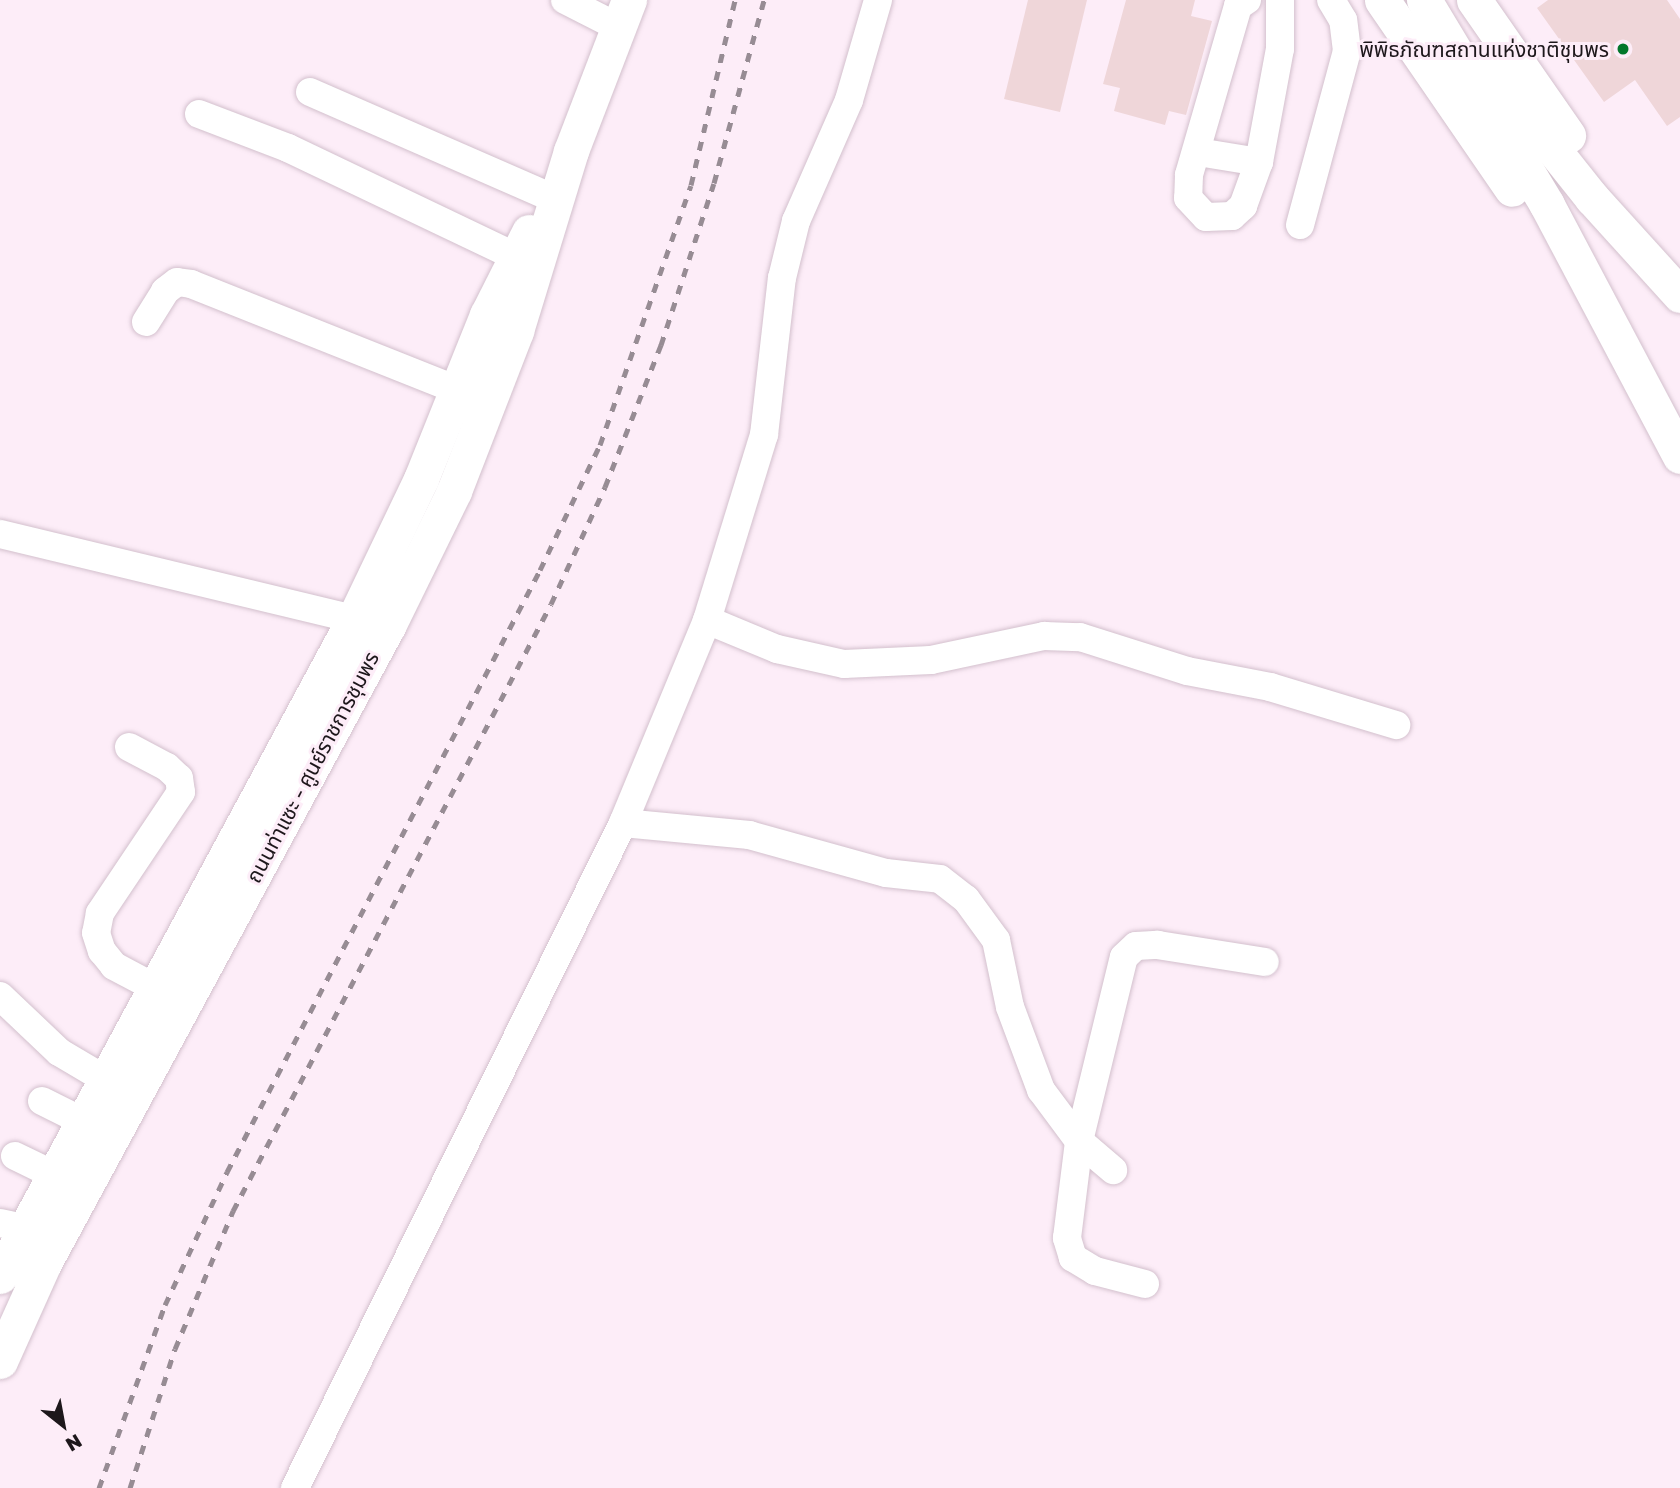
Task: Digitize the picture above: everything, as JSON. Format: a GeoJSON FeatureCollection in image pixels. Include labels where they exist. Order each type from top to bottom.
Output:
{"type":"FeatureCollection","features":[{"type":"Feature","properties":{"kind":"main road"},"geometry":{"type":"LineString","coordinates":[[1382,0],[1617,341]]}},
{"type":"Feature","properties":{"kind":"main road"},"geometry":{"type":"LineString","coordinates":[[1424,0],[1547,205],[1680,456]]}},
{"type":"Feature","properties":{"kind":"main road"},"geometry":{"type":"LineString","coordinates":[[1435,0],[1592,198],[1680,295]]}},
{"type":"Feature","properties":{"kind":"main road"},"geometry":{"type":"LineString","coordinates":[[1474,0],[1680,295]]}},
{"type":"Feature","properties":{"kind":"main road","name":"ถนนท่าแซะ - ศูนย์ราชการชุมพร"},"geometry":{"type":"LineString","coordinates":[[0,1361],[44,1263],[388,626],[454,491],[490,402],[571,151],[624,13]]}},
{"type":"Feature","properties":{"kind":"main road","name":"ถนนท่าแซะ - ศูนย์ราชการชุมพร"},"geometry":{"type":"LineString","coordinates":[[0,1276],[12,1225],[52,1174],[354,619],[421,479],[487,315],[546,195],[571,151]]}},
{"type":"Feature","properties":{"kind":"main road"},"geometry":{"type":"LineString","coordinates":[[354,619],[388,626]]}},
{"type":"Feature","properties":{"kind":"street"},"geometry":{"type":"LineString","coordinates":[[565,0],[624,13]]}},
{"type":"Feature","properties":{"kind":"street"},"geometry":{"type":"LineString","coordinates":[[295,1488],[623,823],[708,620],[764,435],[778,301],[796,221],[849,100],[878,0]]}},
{"type":"Feature","properties":{"kind":"street"},"geometry":{"type":"LineString","coordinates":[[1247,0],[1238,6],[1228,36],[1198,152],[1189,175],[1188,198],[1206,217],[1232,216],[1243,206],[1259,162],[1280,49],[1276,3]]}},
{"type":"Feature","properties":{"kind":"street"},"geometry":{"type":"LineString","coordinates":[[1300,225],[1347,51],[1343,20],[1331,0]]}},
{"type":"Feature","properties":{"kind":"street"},"geometry":{"type":"LineString","coordinates":[[310,92],[546,195]]}},
{"type":"Feature","properties":{"kind":"street"},"geometry":{"type":"LineString","coordinates":[[199,114],[288,148],[517,257]]}},
{"type":"Feature","properties":{"kind":"street"},"geometry":{"type":"LineString","coordinates":[[1198,152],[1259,162]]}},
{"type":"Feature","properties":{"kind":"street"},"geometry":{"type":"LineString","coordinates":[[146,322],[165,291],[177,282],[191,284],[457,390]]}},
{"type":"Feature","properties":{"kind":"street"},"geometry":{"type":"LineString","coordinates":[[0,534],[354,619]]}},
{"type":"Feature","properties":{"kind":"street"},"geometry":{"type":"LineString","coordinates":[[708,620],[777,649],[845,664],[931,660],[1044,636],[1080,637],[1187,671],[1270,687],[1396,725]]}},
{"type":"Feature","properties":{"kind":"street"},"geometry":{"type":"LineString","coordinates":[[129,747],[167,767],[179,778],[181,792],[100,913],[96,933],[102,951],[114,966],[152,986]]}},
{"type":"Feature","properties":{"kind":"street"},"geometry":{"type":"LineString","coordinates":[[623,823],[749,835],[886,873],[940,879],[966,899],[996,940],[1010,1007],[1041,1090],[1079,1141],[1113,1170]]}},
{"type":"Feature","properties":{"kind":"street"},"geometry":{"type":"LineString","coordinates":[[1145,1284],[1095,1270],[1073,1258],[1067,1238],[1079,1141],[1124,957],[1136,947],[1158,945],[1265,962]]}},
{"type":"Feature","properties":{"kind":"street"},"geometry":{"type":"LineString","coordinates":[[0,996],[59,1052],[103,1078]]}},
{"type":"Feature","properties":{"kind":"street"},"geometry":{"type":"LineString","coordinates":[[41,1101],[80,1120]]}},
{"type":"Feature","properties":{"kind":"street"},"geometry":{"type":"LineString","coordinates":[[15,1156],[52,1174]]}},
{"type":"Feature","properties":{"kind":"building"},"geometry":{"type":"Polygon","coordinates":[[[1028,0],[1087,0],[1060,112],[1004,99],[1028,0]]]}},
{"type":"Feature","properties":{"kind":"building"},"geometry":{"type":"Polygon","coordinates":[[[1126,0],[1195,0],[1191,16],[1212,21],[1186,115],[1169,111],[1165,125],[1114,111],[1120,88],[1103,84],[1126,0]]]}},
{"type":"Feature","properties":{"kind":"building","name":"พิพิธภัณฑสถานแห่งชาติชุมพร"},"geometry":{"type":"Polygon","coordinates":[[[1548,0],[1667,0],[1680,19],[1680,117],[1667,126],[1635,80],[1604,102],[1537,8],[1548,0]]]}},
{"type":"Feature","properties":{"kind":"railway"},"geometry":{"type":"LineString","coordinates":[[99,1488],[165,1305],[227,1172],[540,570],[600,445],[691,185],[735,0]]}},
{"type":"Feature","properties":{"kind":"railway"},"geometry":{"type":"LineString","coordinates":[[130,1488],[175,1349],[233,1211],[551,604],[605,487],[661,345],[714,183],[764,0]]}},
{"type":"Feature","properties":{"kind":"place","name":"พิพิธภัณฑสถานแห่งชาติชุมพร"},"geometry":{"type":"Point","coordinates":[1623,49]}}]}
